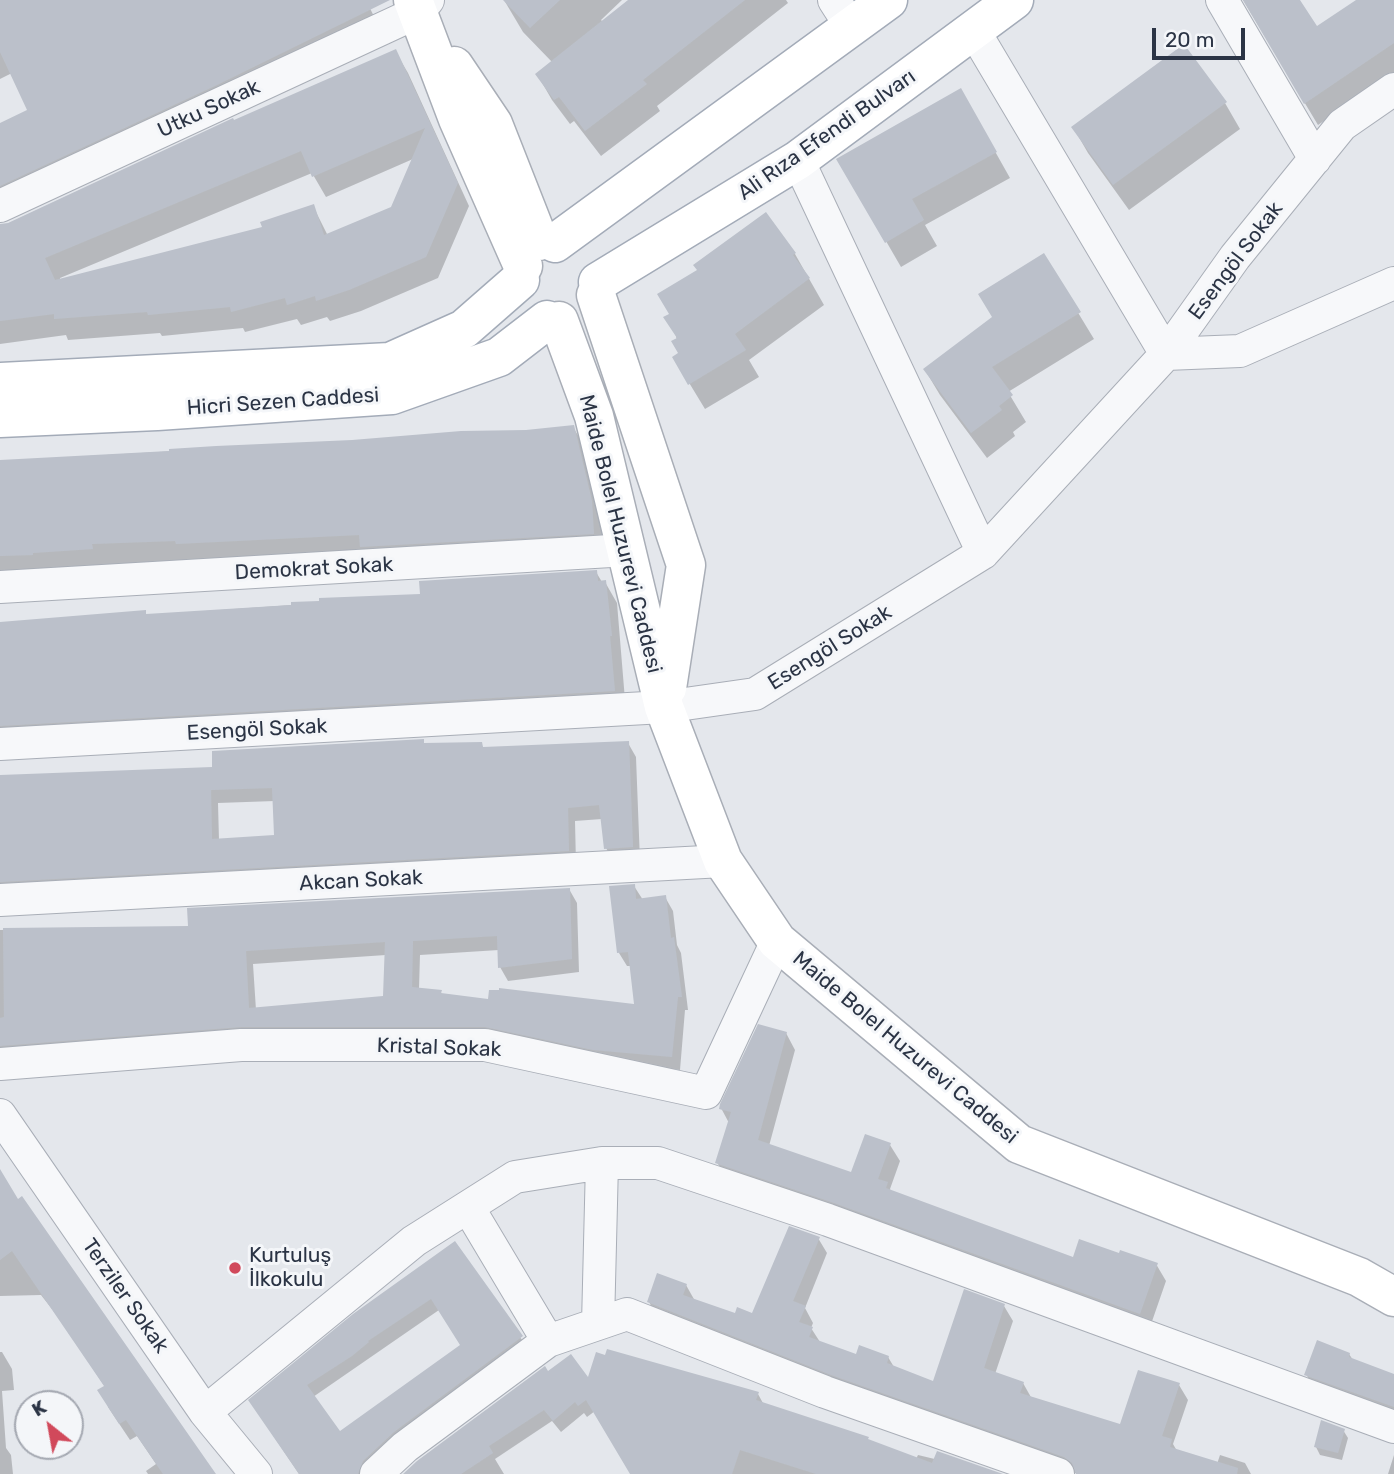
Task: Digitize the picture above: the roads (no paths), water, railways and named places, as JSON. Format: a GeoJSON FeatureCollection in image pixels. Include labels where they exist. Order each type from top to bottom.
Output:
{"type":"FeatureCollection","features":[{"type":"Feature","properties":{"kind":"main road"},"geometry":{"type":"LineString","coordinates":[[0,382],[390,362],[464,329],[535,259],[843,14],[888,0]]}},
{"type":"Feature","properties":{"kind":"main road","name":"Ali Rıza Efendi Bulvarı"},"geometry":{"type":"LineString","coordinates":[[597,288],[797,160],[1014,0]]}},
{"type":"Feature","properties":{"kind":"main road"},"geometry":{"type":"LineString","coordinates":[[420,4],[493,124],[535,259],[522,293],[527,305],[553,320],[582,314],[590,305],[597,288],[596,270],[591,259],[581,249],[569,244],[535,259]]}},
{"type":"Feature","properties":{"kind":"main road","name":"Maide Bolel Huzurevi Caddesi"},"geometry":{"type":"LineString","coordinates":[[597,288],[686,565],[664,707]]}},
{"type":"Feature","properties":{"kind":"main road","name":"Maide Bolel Huzurevi Caddesi"},"geometry":{"type":"LineString","coordinates":[[553,320],[594,416],[664,707],[723,861],[778,941],[1019,1144],[1359,1277],[1394,1297]]}},
{"type":"Feature","properties":{"kind":"main road","name":"Hicri Sezen Caddesi"},"geometry":{"type":"LineString","coordinates":[[0,418],[156,411],[392,395],[499,357],[553,320]]}},
{"type":"Feature","properties":{"kind":"street"},"geometry":{"type":"LineString","coordinates":[[1222,0],[1315,159]]}},
{"type":"Feature","properties":{"kind":"street","name":"Utku Sokak"},"geometry":{"type":"LineString","coordinates":[[0,206],[420,4]]}},
{"type":"Feature","properties":{"kind":"street"},"geometry":{"type":"LineString","coordinates":[[974,31],[1166,354],[1240,351],[1394,282]]}},
{"type":"Feature","properties":{"kind":"street","name":"Esengöl Sokak"},"geometry":{"type":"LineString","coordinates":[[0,744],[664,707],[755,694],[983,553],[1166,354],[1235,257],[1342,125],[1394,89]]}},
{"type":"Feature","properties":{"kind":"street"},"geometry":{"type":"LineString","coordinates":[[797,160],[983,553]]}},
{"type":"Feature","properties":{"kind":"street","name":"Demokrat Sokak"},"geometry":{"type":"LineString","coordinates":[[0,587],[628,550]]}},
{"type":"Feature","properties":{"kind":"street","name":"Akcan Sokak"},"geometry":{"type":"LineString","coordinates":[[0,900],[723,861]]}},
{"type":"Feature","properties":{"kind":"street","name":"Kristal Sokak"},"geometry":{"type":"LineString","coordinates":[[0,1064],[241,1045],[485,1045],[706,1093],[778,941]]}},
{"type":"Feature","properties":{"kind":"street","name":"Terziler Sokak"},"geometry":{"type":"LineString","coordinates":[[0,1115],[205,1412],[256,1474]]}},
{"type":"Feature","properties":{"kind":"street"},"geometry":{"type":"LineString","coordinates":[[205,1412],[414,1241],[515,1177],[602,1163],[658,1163],[828,1220],[1394,1427]]}},
{"type":"Feature","properties":{"kind":"street"},"geometry":{"type":"LineString","coordinates":[[598,1324],[602,1163]]}},
{"type":"Feature","properties":{"kind":"street"},"geometry":{"type":"LineString","coordinates":[[468,1207],[548,1341]]}},
{"type":"Feature","properties":{"kind":"street"},"geometry":{"type":"LineString","coordinates":[[376,1474],[405,1447],[548,1341],[627,1314],[825,1392],[1058,1474]]}},
{"type":"Feature","properties":{"kind":"place","name":"Kurtuluş İlkokulu"},"geometry":{"type":"Point","coordinates":[235,1268]}}]}
